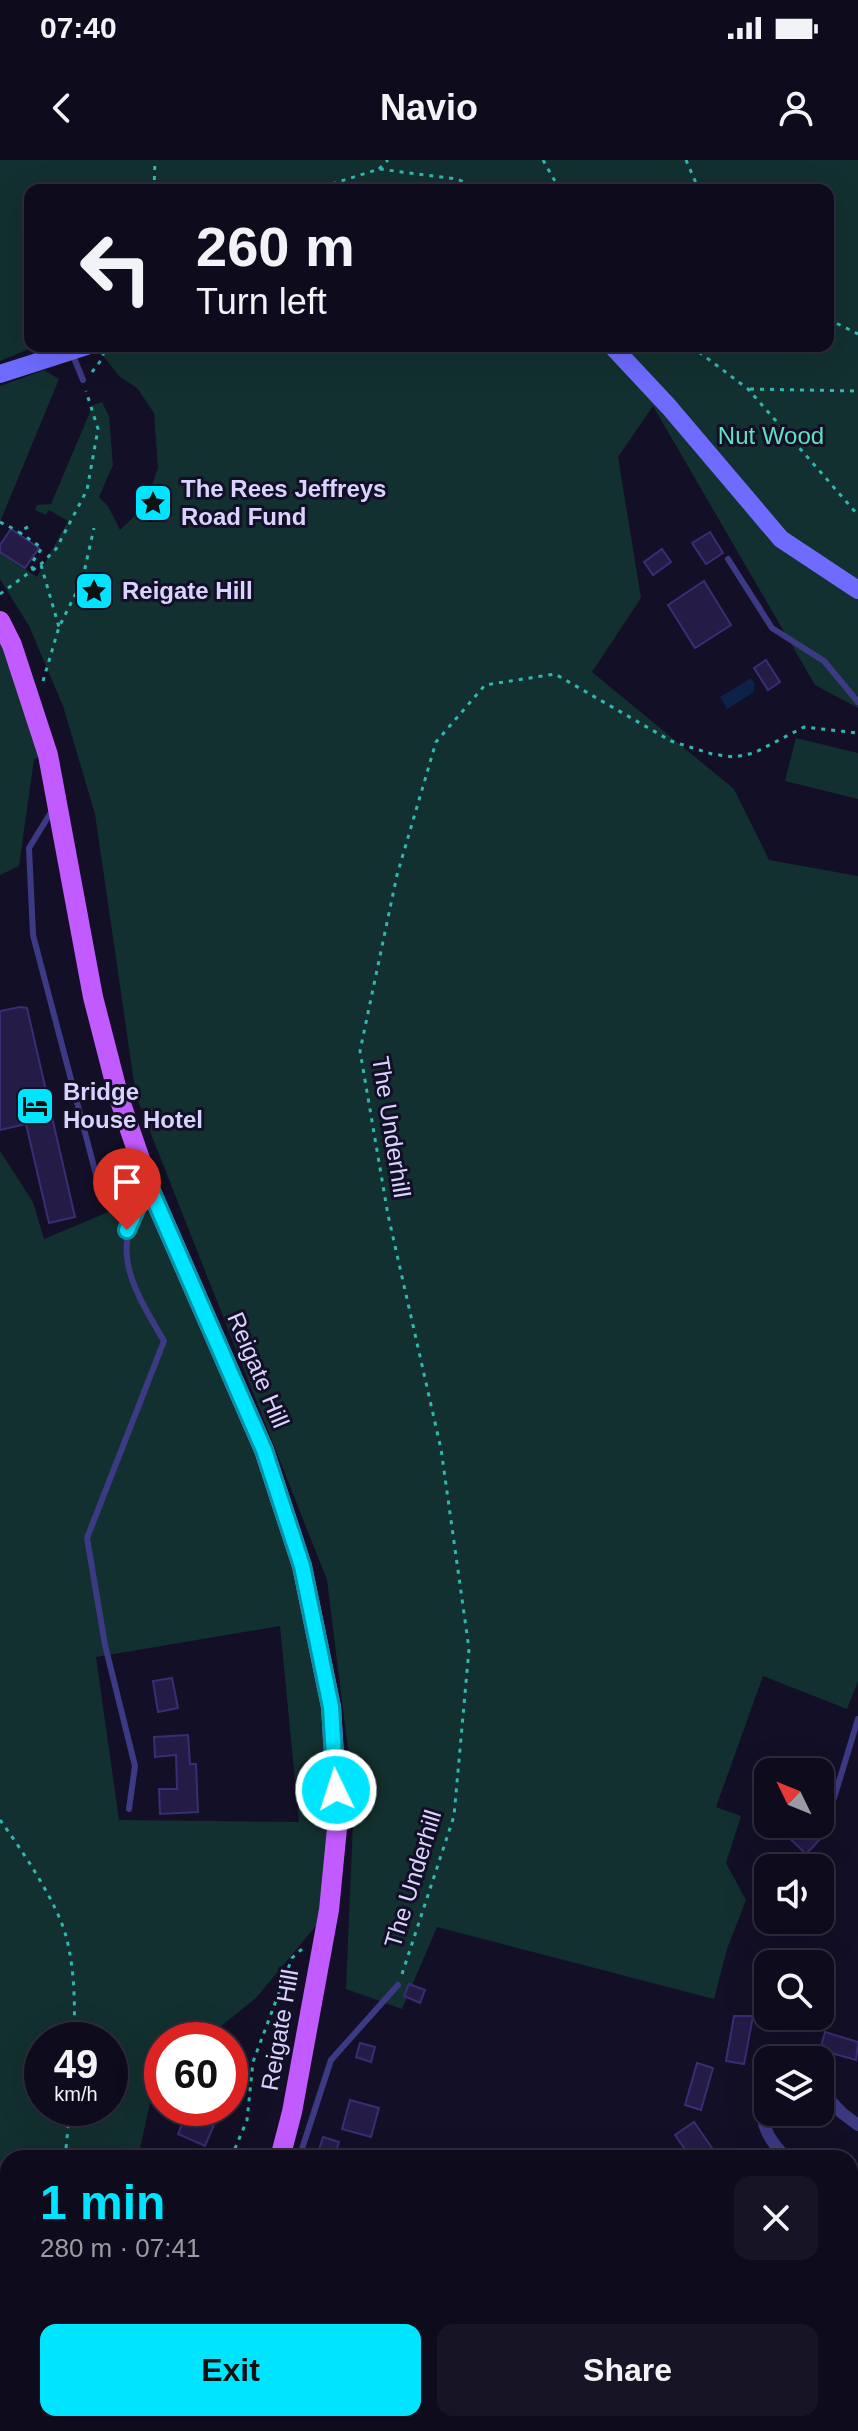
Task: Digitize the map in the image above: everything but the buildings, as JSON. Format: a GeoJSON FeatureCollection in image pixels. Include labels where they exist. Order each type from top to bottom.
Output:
{"type":"FeatureCollection","features":[{"type":"Feature","properties":{"kind":"main road","name":"Reigate Hill"},"geometry":{"type":"LineString","coordinates":[[0,621],[12,645],[48,755],[93,997],[119,1098],[151,1191],[264,1450],[302,1566],[331,1707],[338,1818],[329,1910],[282,2150]]}},
{"type":"Feature","properties":{"kind":"street"},"geometry":{"type":"LineString","coordinates":[[0,374],[67,352]]}},
{"type":"Feature","properties":{"kind":"street"},"geometry":{"type":"LineString","coordinates":[[618,352],[669,407],[781,539],[858,590]]}},
{"type":"Feature","properties":{"kind":"street"},"geometry":{"type":"LineString","coordinates":[[834,2105],[858,2125]]}},
{"type":"Feature","properties":{"kind":"street"},"geometry":{"type":"LineString","coordinates":[[764,2126],[779,2150]]}},
{"type":"Feature","properties":{"kind":"lane"},"geometry":{"type":"LineString","coordinates":[[80,352],[83,380]]}},
{"type":"Feature","properties":{"kind":"lane"},"geometry":{"type":"LineString","coordinates":[[728,559],[772,628],[824,661],[858,702]]}},
{"type":"Feature","properties":{"kind":"lane"},"geometry":{"type":"LineString","coordinates":[[57,803],[29,848],[33,935],[98,1182]]}},
{"type":"Feature","properties":{"kind":"lane"},"geometry":{"type":"LineString","coordinates":[[129,1809],[135,1766],[105,1645],[87,1538],[164,1341],[137,1296],[126,1252],[127,1230],[137,1207],[151,1191]]}},
{"type":"Feature","properties":{"kind":"lane"},"geometry":{"type":"LineString","coordinates":[[834,1798],[858,1719]]}},
{"type":"Feature","properties":{"kind":"lane"},"geometry":{"type":"LineString","coordinates":[[302,2150],[331,2060],[398,1985]]}},
{"type":"Feature","properties":{"kind":"path"},"geometry":{"type":"LineString","coordinates":[[154,184],[155,160]]}},
{"type":"Feature","properties":{"kind":"path"},"geometry":{"type":"LineString","coordinates":[[379,169],[388,160]]}},
{"type":"Feature","properties":{"kind":"path"},"geometry":{"type":"LineString","coordinates":[[543,160],[557,184]]}},
{"type":"Feature","properties":{"kind":"path"},"geometry":{"type":"LineString","coordinates":[[686,160],[696,184]]}},
{"type":"Feature","properties":{"kind":"path"},"geometry":{"type":"LineString","coordinates":[[332,184],[379,169],[457,179],[469,184]]}},
{"type":"Feature","properties":{"kind":"path"},"geometry":{"type":"LineString","coordinates":[[834,322],[858,334]]}},
{"type":"Feature","properties":{"kind":"path"},"geometry":{"type":"LineString","coordinates":[[0,594],[56,549],[87,490],[98,429],[83,380],[102,359],[104,352]]}},
{"type":"Feature","properties":{"kind":"path"},"geometry":{"type":"LineString","coordinates":[[699,352],[748,389],[858,515]]}},
{"type":"Feature","properties":{"kind":"path"},"geometry":{"type":"LineString","coordinates":[[748,389],[858,391]]}},
{"type":"Feature","properties":{"kind":"path"},"geometry":{"type":"LineString","coordinates":[[0,522],[42,548],[31,564],[33,570]]}},
{"type":"Feature","properties":{"kind":"path"},"geometry":{"type":"LineString","coordinates":[[19,532],[33,524]]}},
{"type":"Feature","properties":{"kind":"path"},"geometry":{"type":"LineString","coordinates":[[34,707],[59,627],[82,581],[94,528]]}},
{"type":"Feature","properties":{"kind":"path"},"geometry":{"type":"LineString","coordinates":[[41,564],[59,627]]}},
{"type":"Feature","properties":{"kind":"path"},"geometry":{"type":"LineString","coordinates":[[82,581],[90,588]]}},
{"type":"Feature","properties":{"kind":"path","name":"The Underhill"},"geometry":{"type":"LineString","coordinates":[[398,1985],[454,1816],[469,1649],[441,1449],[388,1215],[360,1051],[397,875],[436,742],[485,685],[555,674],[671,741],[712,754],[734,757],[754,753],[804,727],[858,733]]}},
{"type":"Feature","properties":{"kind":"path"},"geometry":{"type":"LineString","coordinates":[[0,1820],[51,1902],[67,1936],[73,1970],[74,2022]]}},
{"type":"Feature","properties":{"kind":"path"},"geometry":{"type":"LineString","coordinates":[[234,2150],[247,2120],[253,2062],[292,1958],[301,1950],[322,1944]]}},
{"type":"Feature","properties":{"kind":"path"},"geometry":{"type":"LineString","coordinates":[[66,2150],[68,2126]]}},
{"type":"Feature","properties":{"kind":"green space","name":"Nut Wood"},"geometry":{"type":"Polygon","coordinates":[[[0,160],[858,160],[858,708],[815,685],[653,406],[618,457],[641,598],[592,672],[734,789],[769,860],[858,876],[858,1681],[847,1709],[763,1676],[716,1807],[741,1816],[726,1863],[746,1900],[727,1949],[714,1999],[437,1927],[402,2009],[346,1989],[354,1798],[327,1580],[136,1096],[95,814],[63,706],[29,626],[0,579],[0,552],[37,577],[68,521],[49,510],[46,515],[35,510],[37,505],[51,504],[93,405],[102,402],[109,416],[113,465],[99,497],[108,506],[120,530],[144,507],[158,468],[154,413],[137,388],[119,376],[100,352],[834,352],[834,184],[24,184],[24,351],[0,361],[0,160]]]}},
{"type":"Feature","properties":{"kind":"green space"},"geometry":{"type":"Polygon","coordinates":[[[44,370],[59,379],[0,522],[0,386],[44,370]]]}},
{"type":"Feature","properties":{"kind":"green space"},"geometry":{"type":"Polygon","coordinates":[[[0,621],[48,755],[34,759],[19,866],[0,875],[0,621]]]}},
{"type":"Feature","properties":{"kind":"green space"},"geometry":{"type":"Polygon","coordinates":[[[796,738],[858,753],[858,799],[785,781],[796,738]]]}},
{"type":"Feature","properties":{"kind":"green space"},"geometry":{"type":"Polygon","coordinates":[[[0,1151],[33,1202],[44,1239],[151,1191],[264,1449],[331,1707],[329,1910],[256,1998],[226,2022],[144,2022],[145,2126],[141,2150],[0,2150],[0,1151]],[[280,1626],[96,1657],[119,1820],[299,1822],[280,1626]]]}},
{"type":"Feature","properties":{"kind":"water"},"geometry":{"type":"Polygon","coordinates":[[[751,678],[755,684],[754,692],[727,709],[720,697],[751,678]]]}},
{"type":"Feature","properties":{"kind":"place","name":"The Rees Jeffreys Road Fund"},"geometry":{"type":"Point","coordinates":[153,503]}},
{"type":"Feature","properties":{"kind":"place","name":"Reigate Hill"},"geometry":{"type":"Point","coordinates":[94,591]}},
{"type":"Feature","properties":{"kind":"place","name":"Bridge House Hotel"},"geometry":{"type":"Point","coordinates":[35,1106]}},
{"type":"Feature","properties":{"kind":"route"},"geometry":{"type":"LineString","coordinates":[[127,1230],[137,1207],[151,1191],[264,1450],[302,1566],[317,1635],[331,1707],[336,1790]]}}]}
